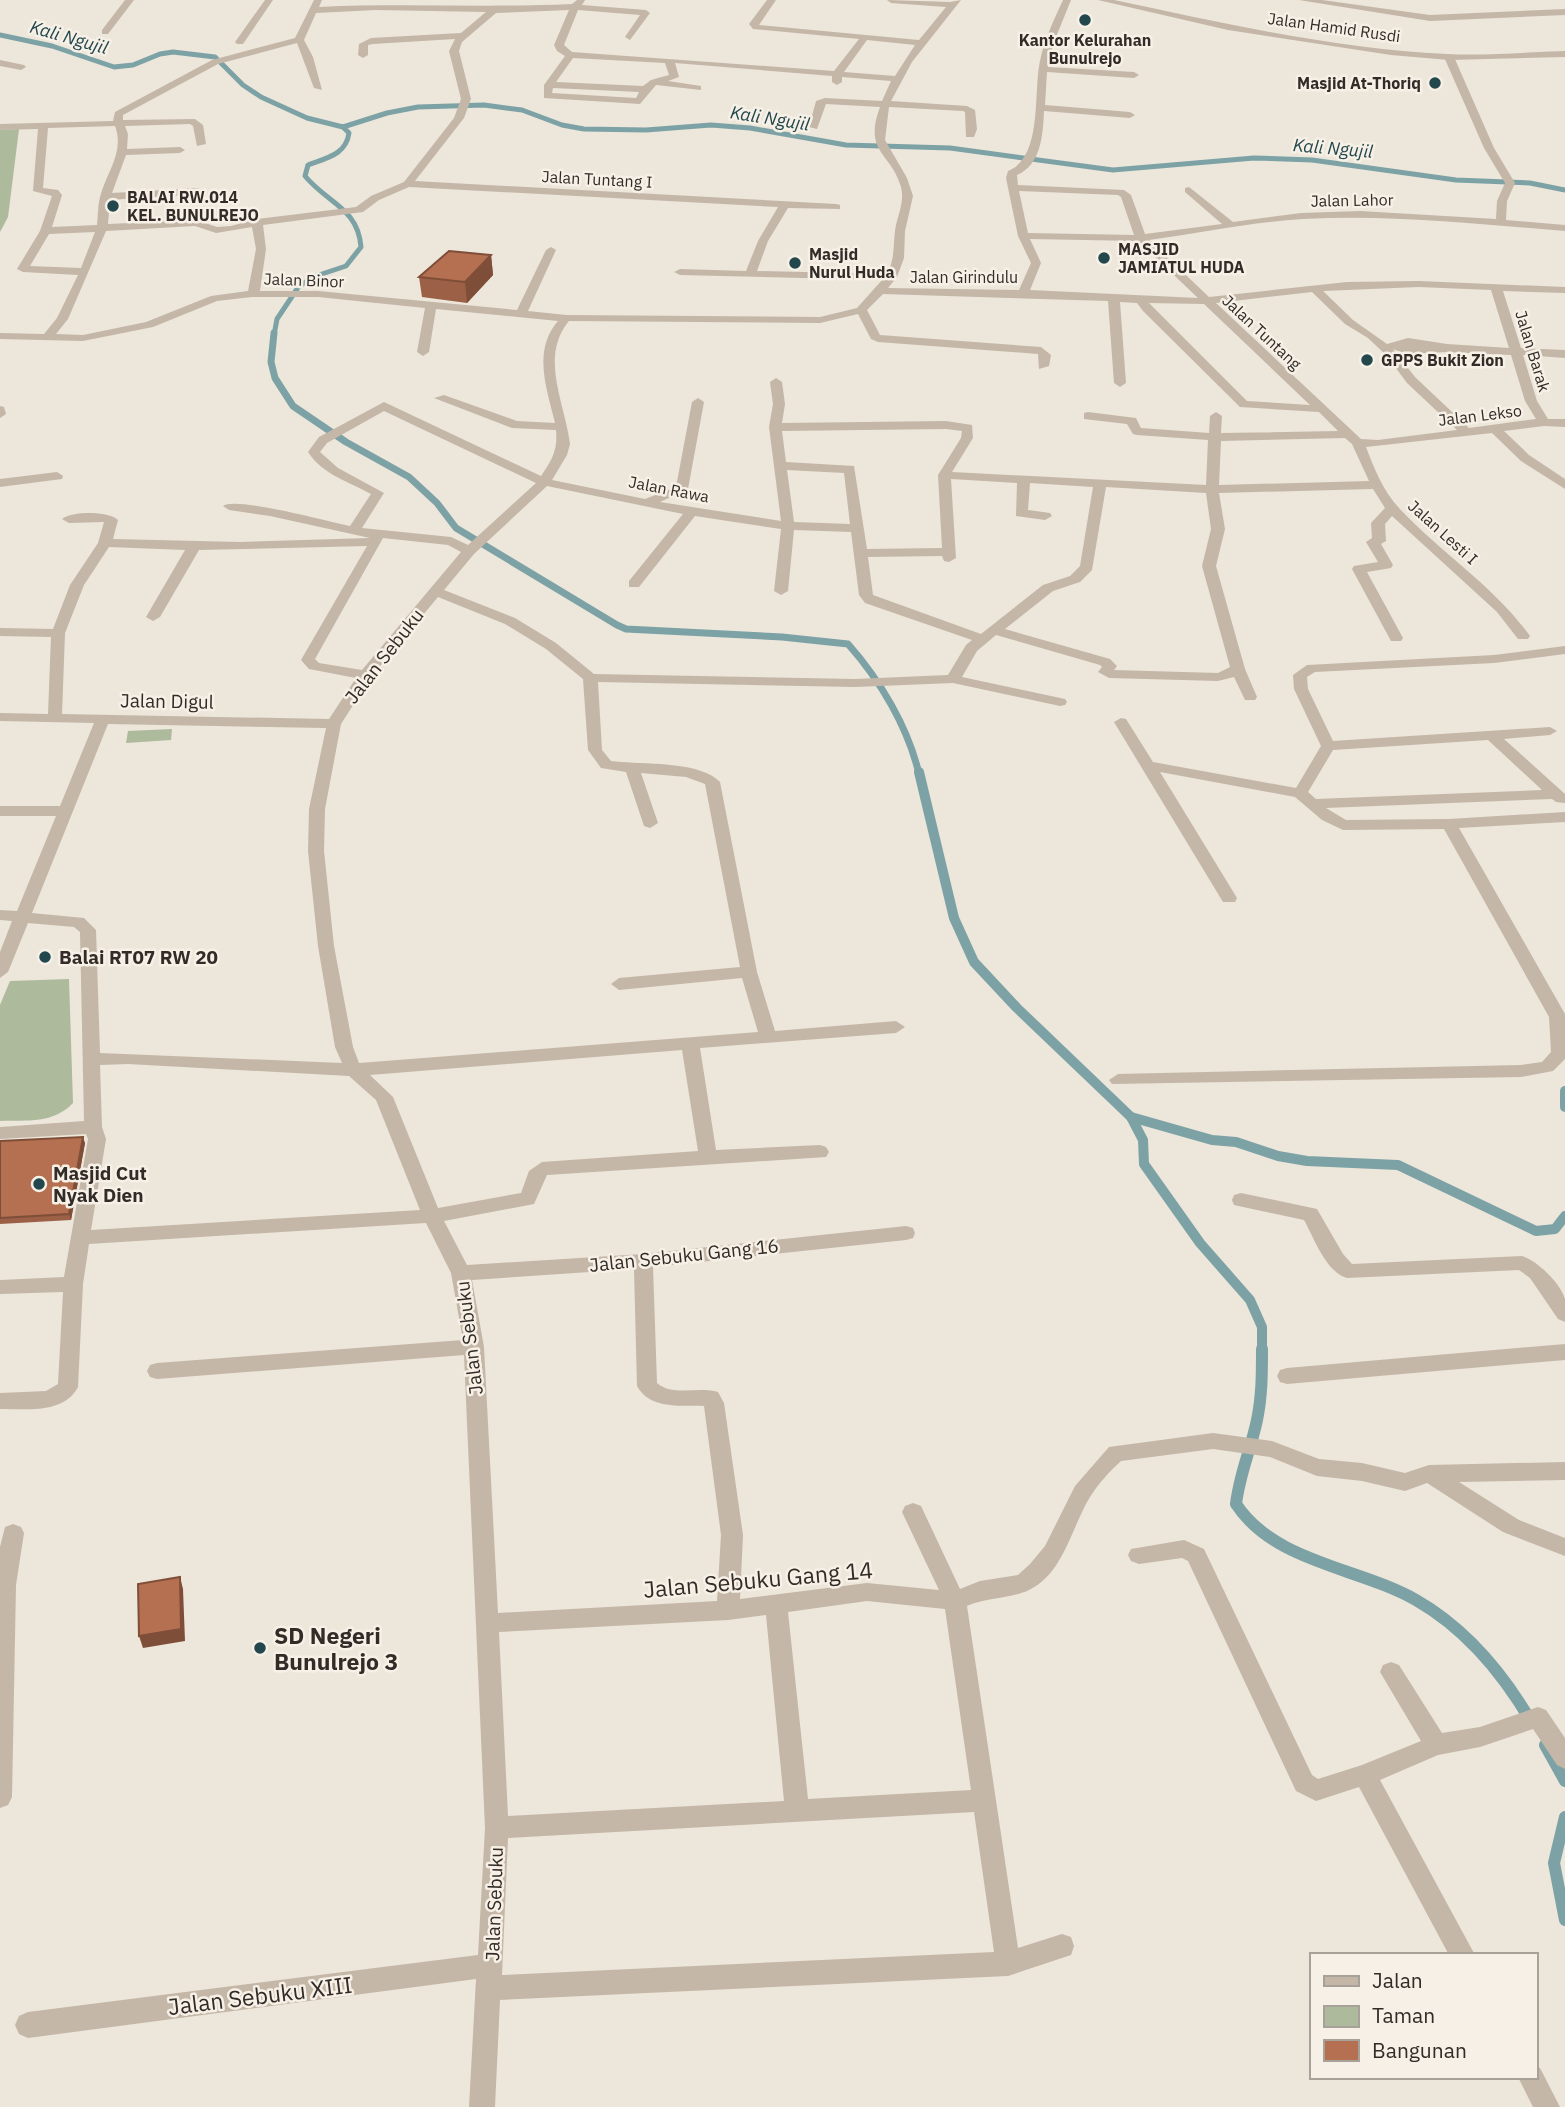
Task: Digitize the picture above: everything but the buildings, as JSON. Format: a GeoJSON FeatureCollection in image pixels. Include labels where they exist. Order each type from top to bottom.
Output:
{"type":"FeatureCollection","features":[{"type":"Feature","properties":{"kind":"street"},"geometry":{"type":"LineString","coordinates":[[105,32],[130,0]]}},
{"type":"Feature","properties":{"kind":"street"},"geometry":{"type":"LineString","coordinates":[[240,42],[269,0]]}},
{"type":"Feature","properties":{"kind":"street"},"geometry":{"type":"LineString","coordinates":[[47,338],[62,319],[85,272],[102,228],[105,197],[122,152],[123,134],[118,114],[215,62],[299,40],[318,0]]}},
{"type":"Feature","properties":{"kind":"street"},"geometry":{"type":"LineString","coordinates":[[583,0],[574,7],[568,28],[559,45],[560,50],[570,55],[669,60],[837,78],[897,79]]}},
{"type":"Feature","properties":{"kind":"street"},"geometry":{"type":"LineString","coordinates":[[772,0],[754,26],[923,43]]}},
{"type":"Feature","properties":{"kind":"street"},"geometry":{"type":"LineString","coordinates":[[891,0],[955,2]]}},
{"type":"Feature","properties":{"kind":"street"},"geometry":{"type":"LineString","coordinates":[[1023,293],[1036,263],[1023,236],[1012,188],[1012,173],[1024,168],[1030,157],[1040,108],[1043,69],[1052,34],[1067,0]]}},
{"type":"Feature","properties":{"kind":"street","name":"Jalan Hamid Rusdi"},"geometry":{"type":"LineString","coordinates":[[1102,0],[1124,2],[1228,27],[1391,52],[1448,57],[1565,54]]}},
{"type":"Feature","properties":{"kind":"street"},"geometry":{"type":"LineString","coordinates":[[1303,0],[1430,18],[1565,12]]}},
{"type":"Feature","properties":{"kind":"street"},"geometry":{"type":"LineString","coordinates":[[544,482],[561,455],[564,444],[547,366],[555,331],[566,318],[820,320],[861,310],[880,290],[891,277],[899,257],[900,230],[908,201],[905,182],[880,142],[884,105],[897,79],[955,2]]}},
{"type":"Feature","properties":{"kind":"street"},"geometry":{"type":"LineString","coordinates":[[314,10],[376,7],[494,10],[574,7],[646,13],[630,37]]}},
{"type":"Feature","properties":{"kind":"street"},"geometry":{"type":"LineString","coordinates":[[45,231],[196,223],[216,230],[232,229],[257,222],[359,210],[375,198],[408,184],[459,118],[466,99],[454,51],[463,36],[480,25],[494,10]]}},
{"type":"Feature","properties":{"kind":"street"},"geometry":{"type":"LineString","coordinates":[[363,55],[364,44],[371,41],[463,36]]}},
{"type":"Feature","properties":{"kind":"street"},"geometry":{"type":"LineString","coordinates":[[837,78],[865,37]]}},
{"type":"Feature","properties":{"kind":"street"},"geometry":{"type":"LineString","coordinates":[[299,40],[306,50],[311,62],[310,70],[319,88]]}},
{"type":"Feature","properties":{"kind":"street"},"geometry":{"type":"LineString","coordinates":[[570,55],[549,85],[698,88]]}},
{"type":"Feature","properties":{"kind":"street"},"geometry":{"type":"LineString","coordinates":[[1448,57],[1489,148],[1508,180],[1502,201],[1501,222]]}},
{"type":"Feature","properties":{"kind":"street"},"geometry":{"type":"LineString","coordinates":[[649,85],[674,76],[669,60]]}},
{"type":"Feature","properties":{"kind":"street"},"geometry":{"type":"LineString","coordinates":[[0,63],[22,67]]}},
{"type":"Feature","properties":{"kind":"street"},"geometry":{"type":"LineString","coordinates":[[1043,69],[1134,75]]}},
{"type":"Feature","properties":{"kind":"street"},"geometry":{"type":"LineString","coordinates":[[814,127],[820,102],[968,108],[972,129],[970,135]]}},
{"type":"Feature","properties":{"kind":"street"},"geometry":{"type":"LineString","coordinates":[[1040,108],[1130,116]]}},
{"type":"Feature","properties":{"kind":"street"},"geometry":{"type":"LineString","coordinates":[[0,127],[192,121],[198,125],[201,144]]}},
{"type":"Feature","properties":{"kind":"street"},"geometry":{"type":"LineString","coordinates":[[43,125],[38,191],[54,192],[57,195],[45,231],[23,269],[85,272]]}},
{"type":"Feature","properties":{"kind":"street"},"geometry":{"type":"LineString","coordinates":[[122,152],[180,149]]}},
{"type":"Feature","properties":{"kind":"street","name":"Jalan Tuntang I"},"geometry":{"type":"LineString","coordinates":[[408,184],[836,207]]}},
{"type":"Feature","properties":{"kind":"street","name":"Jalan Tuntang"},"geometry":{"type":"LineString","coordinates":[[1012,188],[1124,194],[1128,197],[1132,219],[1141,238],[1354,438]]}},
{"type":"Feature","properties":{"kind":"street"},"geometry":{"type":"LineString","coordinates":[[1189,190],[1228,225]]}},
{"type":"Feature","properties":{"kind":"street"},"geometry":{"type":"LineString","coordinates":[[105,197],[198,191]]}},
{"type":"Feature","properties":{"kind":"street"},"geometry":{"type":"LineString","coordinates":[[750,274],[763,241],[785,204]]}},
{"type":"Feature","properties":{"kind":"street","name":"Jalan Lahor"},"geometry":{"type":"LineString","coordinates":[[1023,236],[1141,238],[1301,216],[1360,214],[1565,228]]}},
{"type":"Feature","properties":{"kind":"street"},"geometry":{"type":"LineString","coordinates":[[252,294],[255,290],[261,249],[257,222]]}},
{"type":"Feature","properties":{"kind":"street"},"geometry":{"type":"LineString","coordinates":[[522,313],[551,250]]}},
{"type":"Feature","properties":{"kind":"street"},"geometry":{"type":"LineString","coordinates":[[680,272],[891,277]]}},
{"type":"Feature","properties":{"kind":"street","name":"Jalan Girindulu"},"geometry":{"type":"LineString","coordinates":[[880,290],[906,293],[1023,293],[1142,301],[1206,301],[1313,287],[1389,284],[1565,290]]}},
{"type":"Feature","properties":{"kind":"street"},"geometry":{"type":"LineString","coordinates":[[1313,287],[1349,321],[1387,345],[1411,380],[1466,432]]}},
{"type":"Feature","properties":{"kind":"street","name":"Jalan Barak"},"geometry":{"type":"LineString","coordinates":[[1496,287],[1531,401],[1544,422]]}},
{"type":"Feature","properties":{"kind":"street","name":"Jalan Binor"},"geometry":{"type":"LineString","coordinates":[[0,336],[83,338],[167,318],[203,301],[252,294],[318,294],[566,318]]}},
{"type":"Feature","properties":{"kind":"street"},"geometry":{"type":"LineString","coordinates":[[1114,300],[1120,383]]}},
{"type":"Feature","properties":{"kind":"street"},"geometry":{"type":"LineString","coordinates":[[1142,301],[1244,404],[1322,409]]}},
{"type":"Feature","properties":{"kind":"street"},"geometry":{"type":"LineString","coordinates":[[423,352],[431,304]]}},
{"type":"Feature","properties":{"kind":"street"},"geometry":{"type":"LineString","coordinates":[[861,310],[875,337],[882,340],[1041,351],[1045,355],[1043,366]]}},
{"type":"Feature","properties":{"kind":"street"},"geometry":{"type":"LineString","coordinates":[[1387,345],[1408,341],[1447,348],[1565,354]]}},
{"type":"Feature","properties":{"kind":"street"},"geometry":{"type":"LineString","coordinates":[[776,382],[779,404],[775,427],[788,526],[781,591]]}},
{"type":"Feature","properties":{"kind":"street"},"geometry":{"type":"LineString","coordinates":[[440,398],[516,425],[562,428]]}},
{"type":"Feature","properties":{"kind":"street"},"geometry":{"type":"LineString","coordinates":[[646,503],[682,489],[698,402]]}},
{"type":"Feature","properties":{"kind":"street","name":"Jalan Rawa"},"geometry":{"type":"LineString","coordinates":[[353,531],[378,493],[317,458],[314,452],[323,440],[384,406],[544,482],[692,512],[788,526],[856,528]]}},
{"type":"Feature","properties":{"kind":"street"},"geometry":{"type":"LineString","coordinates":[[1088,416],[1132,421],[1137,431],[1214,437],[1354,438]]}},
{"type":"Feature","properties":{"kind":"street"},"geometry":{"type":"LineString","coordinates":[[1216,416],[1212,489],[1219,528],[1212,545],[1209,566],[1238,669],[1250,697]]}},
{"type":"Feature","properties":{"kind":"street","name":"Jalan Lekso"},"geometry":{"type":"LineString","coordinates":[[1354,438],[1400,441],[1544,422],[1565,423]]}},
{"type":"Feature","properties":{"kind":"street"},"geometry":{"type":"LineString","coordinates":[[775,427],[964,426],[970,431],[944,475],[948,555],[860,553]]}},
{"type":"Feature","properties":{"kind":"street"},"geometry":{"type":"LineString","coordinates":[[1495,429],[1525,458],[1565,485]]}},
{"type":"Feature","properties":{"kind":"street","name":"Jalan Lesti I"},"geometry":{"type":"LineString","coordinates":[[1354,438],[1368,470],[1392,509],[1502,609],[1522,636]]}},
{"type":"Feature","properties":{"kind":"street"},"geometry":{"type":"LineString","coordinates":[[779,466],[850,469],[866,595],[870,600],[988,634],[1105,662],[1110,666],[1105,672],[1109,674],[1217,677],[1226,676],[1238,669]]}},
{"type":"Feature","properties":{"kind":"street"},"geometry":{"type":"LineString","coordinates":[[944,475],[1212,489],[1378,485]]}},
{"type":"Feature","properties":{"kind":"street"},"geometry":{"type":"LineString","coordinates":[[0,483],[57,476]]}},
{"type":"Feature","properties":{"kind":"street"},"geometry":{"type":"LineString","coordinates":[[1024,480],[1021,513],[1045,516]]}},
{"type":"Feature","properties":{"kind":"street","name":"Jalan Sebuku"},"geometry":{"type":"LineString","coordinates":[[482,2107],[497,1828],[474,1348],[461,1273],[432,1216],[384,1097],[353,1070],[344,1047],[326,946],[316,851],[317,809],[334,724],[365,675],[471,548],[544,482]]}},
{"type":"Feature","properties":{"kind":"street"},"geometry":{"type":"LineString","coordinates":[[953,680],[971,648],[1048,588],[1076,579],[1087,567],[1100,485]]}},
{"type":"Feature","properties":{"kind":"street"},"geometry":{"type":"LineString","coordinates":[[229,506],[270,512],[377,538]]}},
{"type":"Feature","properties":{"kind":"street"},"geometry":{"type":"LineString","coordinates":[[1392,509],[1378,523],[1379,541],[1373,542],[1387,565],[1359,569],[1396,638]]}},
{"type":"Feature","properties":{"kind":"street"},"geometry":{"type":"LineString","coordinates":[[634,584],[692,512]]}},
{"type":"Feature","properties":{"kind":"street"},"geometry":{"type":"LineString","coordinates":[[55,717],[58,633],[73,592],[105,543],[111,520],[69,519]]}},
{"type":"Feature","properties":{"kind":"street"},"geometry":{"type":"LineString","coordinates":[[365,675],[314,666],[308,660],[377,538]]}},
{"type":"Feature","properties":{"kind":"street"},"geometry":{"type":"LineString","coordinates":[[105,543],[193,548],[312,547],[377,538],[451,541],[471,548]]}},
{"type":"Feature","properties":{"kind":"street"},"geometry":{"type":"LineString","coordinates":[[153,617],[193,548]]}},
{"type":"Feature","properties":{"kind":"street"},"geometry":{"type":"LineString","coordinates":[[435,591],[510,621],[551,646],[590,678],[855,683],[953,680],[1060,702]]}},
{"type":"Feature","properties":{"kind":"street"},"geometry":{"type":"LineString","coordinates":[[0,632],[58,633]]}},
{"type":"Feature","properties":{"kind":"street"},"geometry":{"type":"LineString","coordinates":[[1328,746],[1301,689],[1300,676],[1304,671],[1312,668],[1494,659],[1565,650]]}},
{"type":"Feature","properties":{"kind":"street"},"geometry":{"type":"LineString","coordinates":[[590,678],[595,750],[606,765],[633,770],[681,771],[701,775],[712,782],[749,972],[768,1036]]}},
{"type":"Feature","properties":{"kind":"street","name":"Jalan Digul"},"geometry":{"type":"LineString","coordinates":[[0,717],[334,724]]}},
{"type":"Feature","properties":{"kind":"street"},"geometry":{"type":"LineString","coordinates":[[0,972],[103,719]]}},
{"type":"Feature","properties":{"kind":"street"},"geometry":{"type":"LineString","coordinates":[[1121,722],[1229,898]]}},
{"type":"Feature","properties":{"kind":"street"},"geometry":{"type":"LineString","coordinates":[[1328,746],[1550,731]]}},
{"type":"Feature","properties":{"kind":"street"},"geometry":{"type":"LineString","coordinates":[[1492,735],[1561,798]]}},
{"type":"Feature","properties":{"kind":"street"},"geometry":{"type":"LineString","coordinates":[[1300,793],[1328,746]]}},
{"type":"Feature","properties":{"kind":"street"},"geometry":{"type":"LineString","coordinates":[[1149,766],[1300,793],[1327,817],[1343,825],[1449,824],[1565,817]]}},
{"type":"Feature","properties":{"kind":"street"},"geometry":{"type":"LineString","coordinates":[[633,770],[650,823]]}},
{"type":"Feature","properties":{"kind":"street"},"geometry":{"type":"LineString","coordinates":[[1315,804],[1561,798]]}},
{"type":"Feature","properties":{"kind":"street"},"geometry":{"type":"LineString","coordinates":[[0,811],[66,811]]}},
{"type":"Feature","properties":{"kind":"street"},"geometry":{"type":"LineString","coordinates":[[1118,1080],[1521,1071],[1547,1068],[1560,1053],[1562,1017],[1449,824]]}},
{"type":"Feature","properties":{"kind":"street"},"geometry":{"type":"LineString","coordinates":[[0,915],[78,922],[88,930],[93,1127],[97,1139],[73,1284],[68,1387],[64,1392],[44,1399],[0,1401]]}},
{"type":"Feature","properties":{"kind":"street"},"geometry":{"type":"LineString","coordinates":[[619,984],[749,972]]}},
{"type":"Feature","properties":{"kind":"street"},"geometry":{"type":"LineString","coordinates":[[92,1059],[128,1058],[353,1070],[896,1027]]}},
{"type":"Feature","properties":{"kind":"street"},"geometry":{"type":"LineString","coordinates":[[690,1042],[708,1157]]}},
{"type":"Feature","properties":{"kind":"street"},"geometry":{"type":"LineString","coordinates":[[0,1133],[93,1127]]}},
{"type":"Feature","properties":{"kind":"street"},"geometry":{"type":"LineString","coordinates":[[85,1237],[432,1216],[527,1199],[533,1189],[534,1177],[542,1169],[820,1152]]}},
{"type":"Feature","properties":{"kind":"street"},"geometry":{"type":"LineString","coordinates":[[1241,1200],[1310,1214],[1336,1259],[1348,1271],[1522,1263],[1537,1273],[1565,1314]]}},
{"type":"Feature","properties":{"kind":"street","name":"Jalan Sebuku Gang 16"},"geometry":{"type":"LineString","coordinates":[[461,1273],[643,1261],[906,1233]]}},
{"type":"Feature","properties":{"kind":"street"},"geometry":{"type":"LineString","coordinates":[[643,1261],[647,1386],[654,1395],[663,1398],[703,1397],[711,1398],[714,1403],[732,1535],[728,1610]]}},
{"type":"Feature","properties":{"kind":"street"},"geometry":{"type":"LineString","coordinates":[[0,1287],[73,1284]]}},
{"type":"Feature","properties":{"kind":"street"},"geometry":{"type":"LineString","coordinates":[[157,1371],[474,1348]]}},
{"type":"Feature","properties":{"kind":"street"},"geometry":{"type":"LineString","coordinates":[[1287,1376],[1565,1352]]}},
{"type":"Feature","properties":{"kind":"street","name":"Jalan Sebuku Gang 14"},"geometry":{"type":"LineString","coordinates":[[487,1623],[728,1610],[867,1592],[955,1601],[980,1591],[1023,1583],[1038,1571],[1053,1552],[1082,1492],[1111,1456],[1213,1441],[1272,1449],[1317,1466],[1362,1472],[1405,1482],[1429,1474],[1565,1471]]}},
{"type":"Feature","properties":{"kind":"street"},"geometry":{"type":"LineString","coordinates":[[1429,1474],[1511,1525],[1565,1547]]}},
{"type":"Feature","properties":{"kind":"street"},"geometry":{"type":"LineString","coordinates":[[913,1512],[955,1601],[1008,1965]]}},
{"type":"Feature","properties":{"kind":"street"},"geometry":{"type":"LineString","coordinates":[[0,1791],[2,1585],[13,1533]]}},
{"type":"Feature","properties":{"kind":"street"},"geometry":{"type":"LineString","coordinates":[[1139,1555],[1184,1549],[1196,1555],[1304,1783],[1316,1790],[1365,1775],[1436,1745],[1480,1737],[1538,1717],[1565,1758]]}},
{"type":"Feature","properties":{"kind":"street"},"geometry":{"type":"LineString","coordinates":[[776,1604],[797,1812]]}},
{"type":"Feature","properties":{"kind":"street"},"geometry":{"type":"LineString","coordinates":[[1391,1672],[1436,1745]]}},
{"type":"Feature","properties":{"kind":"street"},"geometry":{"type":"LineString","coordinates":[[1365,1775],[1462,1953]]}},
{"type":"Feature","properties":{"kind":"street"},"geometry":{"type":"LineString","coordinates":[[497,1828],[985,1800]]}},
{"type":"Feature","properties":{"kind":"street","name":"Jalan Sebuku XIII"},"geometry":{"type":"LineString","coordinates":[[28,2025],[491,1977],[1008,1965],[1062,1946]]}},
{"type":"Feature","properties":{"kind":"street"},"geometry":{"type":"LineString","coordinates":[[1532,2079],[1547,2107]]}},
{"type":"Feature","properties":{"kind":"green space"},"geometry":{"type":"Polygon","coordinates":[[[19,129],[8,217],[0,232],[0,130],[19,129]]]}},
{"type":"Feature","properties":{"kind":"green space"},"geometry":{"type":"Polygon","coordinates":[[[172,729],[171,740],[126,743],[128,731],[172,729]]]}},
{"type":"Feature","properties":{"kind":"green space"},"geometry":{"type":"Polygon","coordinates":[[[69,979],[73,1103],[48,1118],[0,1121],[0,1005],[10,981],[69,979]]]}},
{"type":"Feature","properties":{"kind":"waterway","name":"Kali Ngujil"},"geometry":{"type":"LineString","coordinates":[[0,35],[52,46],[114,67],[133,65],[160,54],[173,52],[215,57],[243,85],[261,97],[307,118],[343,127]]}},
{"type":"Feature","properties":{"kind":"waterway","name":"Kali Ngujil"},"geometry":{"type":"LineString","coordinates":[[343,127],[387,113],[418,107],[484,105],[522,110],[562,125],[584,129],[646,130],[711,125],[750,128],[846,145],[950,148],[1113,170],[1254,158],[1312,160],[1456,180],[1530,183],[1565,190]]}},
{"type":"Feature","properties":{"kind":"waterway"},"geometry":{"type":"LineString","coordinates":[[274,335],[277,319],[299,286],[316,276],[346,266],[361,247],[359,234],[348,215],[305,176],[308,165],[334,155],[344,146],[349,133],[343,127]]}},
{"type":"Feature","properties":{"kind":"waterway"},"geometry":{"type":"LineString","coordinates":[[274,333],[271,362],[275,378],[293,406],[346,442],[409,477],[437,503],[456,528],[617,625],[626,629],[782,637],[848,644],[891,705],[908,739],[919,774]]}},
{"type":"Feature","properties":{"kind":"waterway"},"geometry":{"type":"LineString","coordinates":[[919,772],[954,918],[974,962],[1017,1008],[1131,1117]]}},
{"type":"Feature","properties":{"kind":"waterway"},"geometry":{"type":"LineString","coordinates":[[1565,1091],[1565,1107]]}},
{"type":"Feature","properties":{"kind":"waterway"},"geometry":{"type":"LineString","coordinates":[[1131,1117],[1212,1140],[1236,1142],[1278,1156],[1307,1161],[1398,1165],[1536,1231],[1555,1229],[1565,1216]]}},
{"type":"Feature","properties":{"kind":"waterway"},"geometry":{"type":"LineString","coordinates":[[1131,1117],[1143,1140],[1144,1164],[1200,1243],[1250,1300],[1262,1327],[1262,1349]]}},
{"type":"Feature","properties":{"kind":"waterway"},"geometry":{"type":"LineString","coordinates":[[1262,1349],[1259,1411],[1236,1504],[1253,1524],[1295,1552],[1393,1589],[1434,1611],[1482,1654],[1509,1687],[1532,1723]]}},
{"type":"Feature","properties":{"kind":"waterway"},"geometry":{"type":"LineString","coordinates":[[1545,1745],[1565,1781]]}},
{"type":"Feature","properties":{"kind":"waterway"},"geometry":{"type":"LineString","coordinates":[[1565,1817],[1554,1863],[1565,1920]]}},
{"type":"Feature","properties":{"kind":"place","name":"Kantor Kelurahan Bunulrejo"},"geometry":{"type":"Point","coordinates":[1085,20]}},
{"type":"Feature","properties":{"kind":"place","name":"Masjid At-Thoriq"},"geometry":{"type":"Point","coordinates":[1435,83]}},
{"type":"Feature","properties":{"kind":"place","name":"BALAI RW.014 KEL. BUNULREJO"},"geometry":{"type":"Point","coordinates":[113,206]}},
{"type":"Feature","properties":{"kind":"place","name":"MASJID JAMIATUL HUDA"},"geometry":{"type":"Point","coordinates":[1104,258]}},
{"type":"Feature","properties":{"kind":"place","name":"Masjid Nurul Huda"},"geometry":{"type":"Point","coordinates":[795,263]}},
{"type":"Feature","properties":{"kind":"place","name":"GPPS Bukit Zion"},"geometry":{"type":"Point","coordinates":[1367,360]}},
{"type":"Feature","properties":{"kind":"place","name":"Balai RT07 RW 20"},"geometry":{"type":"Point","coordinates":[45,957]}},
{"type":"Feature","properties":{"kind":"place","name":"Masjid Cut Nyak Dien"},"geometry":{"type":"Point","coordinates":[39,1184]}},
{"type":"Feature","properties":{"kind":"place","name":"SD Negeri Bunulrejo 3"},"geometry":{"type":"Point","coordinates":[260,1648]}}]}
